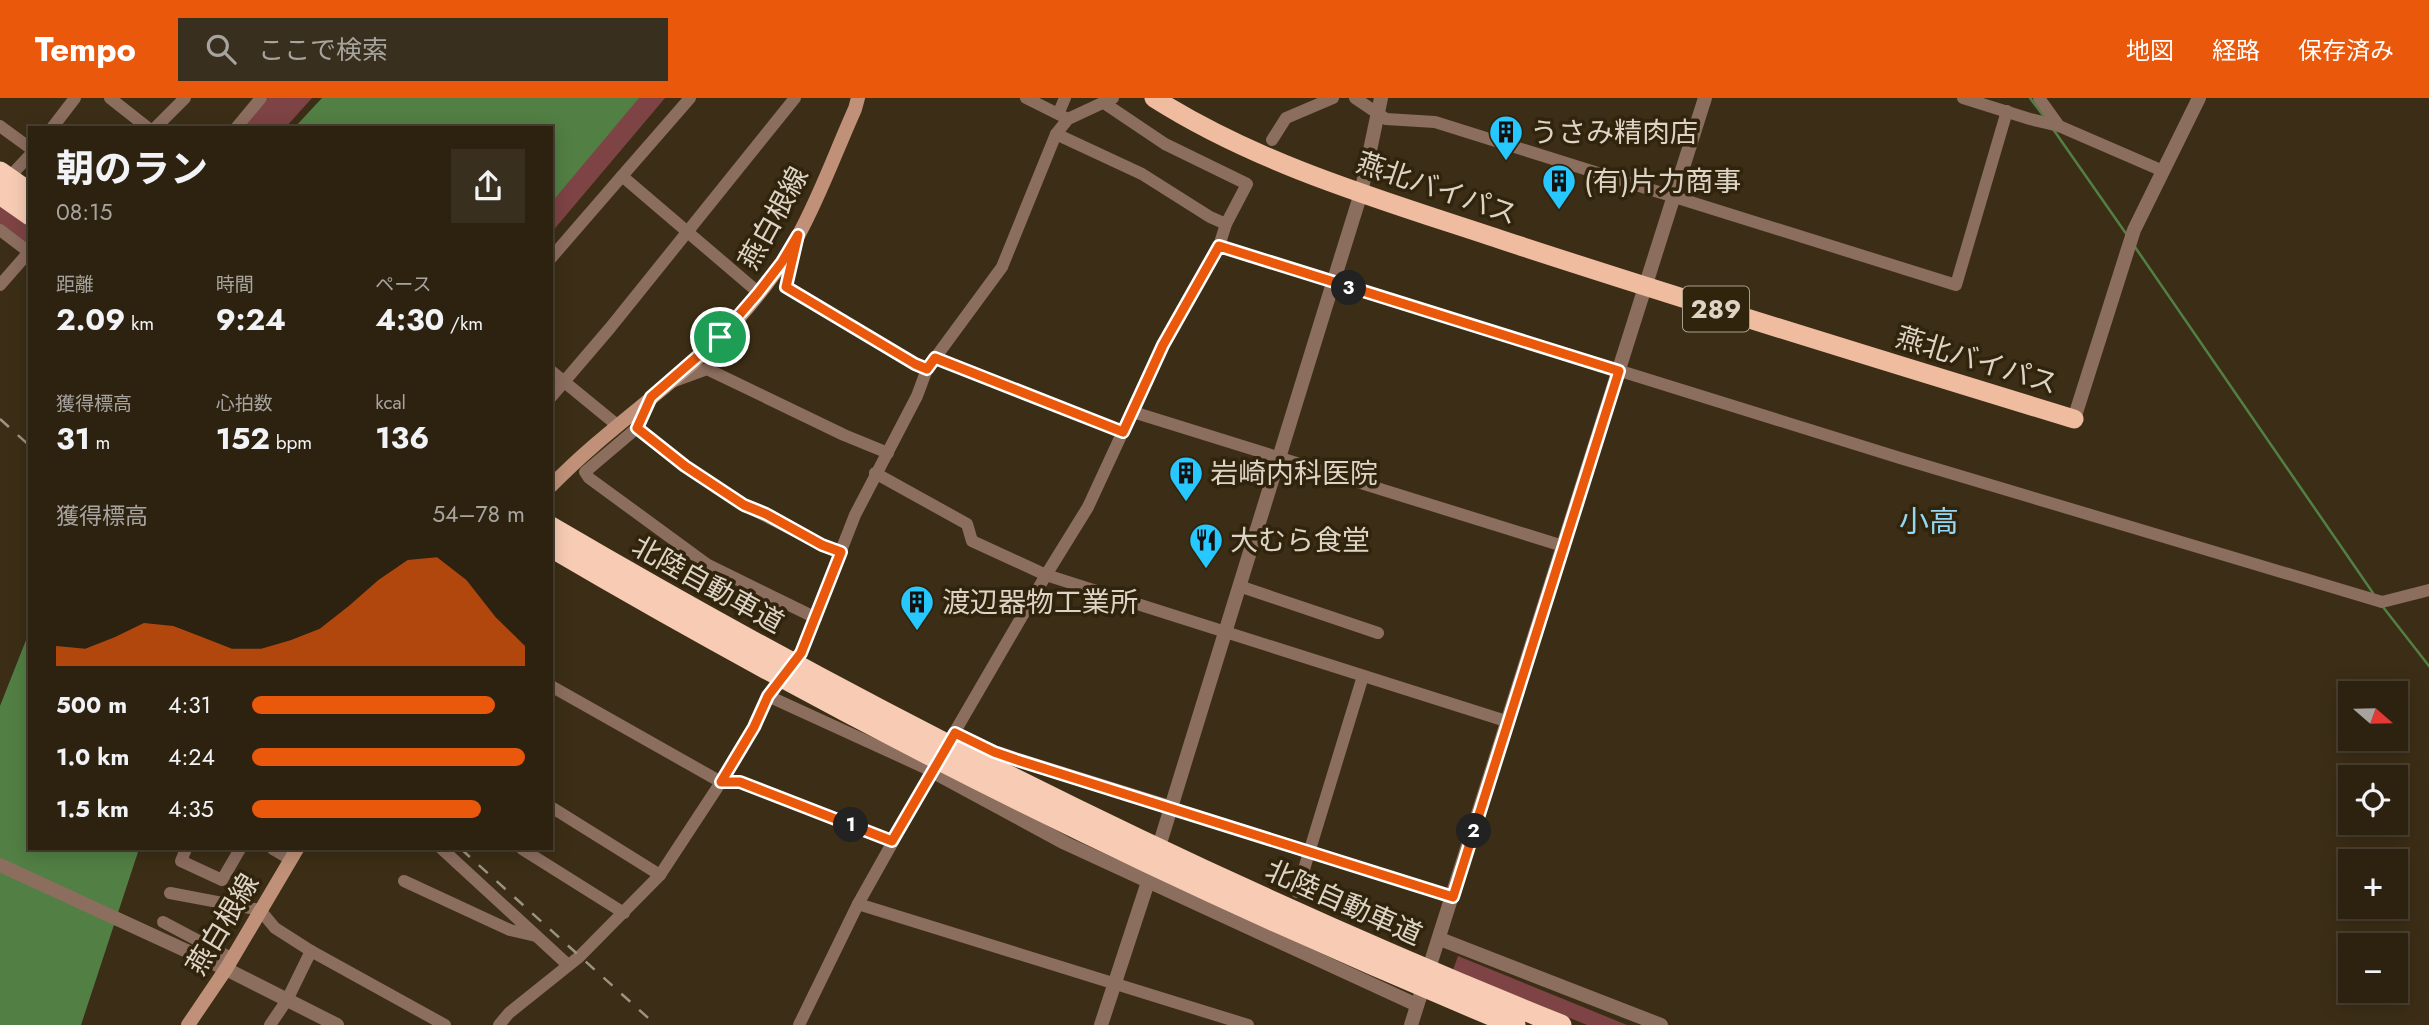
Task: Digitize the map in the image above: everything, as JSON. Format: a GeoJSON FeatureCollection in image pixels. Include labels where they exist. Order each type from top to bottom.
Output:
{"type":"FeatureCollection","features":[{"type":"Feature","properties":{"kind":"highway","name":"燕北バイパス"},"geometry":{"type":"LineString","coordinates":[[1154,98],[1240,147],[1361,193],[1646,288],[2074,419]]}},
{"type":"Feature","properties":{"kind":"highway"},"geometry":{"type":"LineString","coordinates":[[8,171],[28,191]]}},
{"type":"Feature","properties":{"kind":"highway"},"geometry":{"type":"LineString","coordinates":[[0,194],[28,214]]}},
{"type":"Feature","properties":{"kind":"highway","name":"北陸自動車道"},"geometry":{"type":"LineString","coordinates":[[553,528],[868,704],[1000,771],[1444,986],[1515,1025]]}},
{"type":"Feature","properties":{"kind":"highway","name":"北陸自動車道"},"geometry":{"type":"LineString","coordinates":[[553,548],[750,660],[990,785],[1227,899],[1444,986],[1561,1025]]}},
{"type":"Feature","properties":{"kind":"main road","name":"燕白根線"},"geometry":{"type":"LineString","coordinates":[[553,484],[720,337],[758,293],[782,262],[798,235],[858,98]]}},
{"type":"Feature","properties":{"kind":"main road","name":"燕白根線"},"geometry":{"type":"LineString","coordinates":[[188,1025],[229,963],[293,854]]}},
{"type":"Feature","properties":{"kind":"street"},"geometry":{"type":"LineString","coordinates":[[54,126],[75,98]]}},
{"type":"Feature","properties":{"kind":"street"},"geometry":{"type":"LineString","coordinates":[[110,98],[145,126]]}},
{"type":"Feature","properties":{"kind":"street"},"geometry":{"type":"LineString","coordinates":[[157,126],[185,98]]}},
{"type":"Feature","properties":{"kind":"street"},"geometry":{"type":"LineString","coordinates":[[238,126],[261,98]]}},
{"type":"Feature","properties":{"kind":"street"},"geometry":{"type":"LineString","coordinates":[[553,256],[690,98]]}},
{"type":"Feature","properties":{"kind":"street"},"geometry":{"type":"LineString","coordinates":[[553,395],[795,98]]}},
{"type":"Feature","properties":{"kind":"street"},"geometry":{"type":"LineString","coordinates":[[799,1025],[892,841],[1046,575],[1088,508],[1163,345],[1219,246],[1226,224],[1247,184],[1165,144],[1108,100],[1063,115],[1026,98]]}},
{"type":"Feature","properties":{"kind":"street"},"geometry":{"type":"LineString","coordinates":[[499,1025],[509,1013],[568,965],[624,913],[660,875],[721,782],[754,727],[768,696],[801,653],[855,515],[917,396],[927,369],[1002,267],[1056,134],[1063,115],[1065,98]]}},
{"type":"Feature","properties":{"kind":"street"},"geometry":{"type":"LineString","coordinates":[[1272,140],[1286,118],[1333,98]]}},
{"type":"Feature","properties":{"kind":"street"},"geometry":{"type":"LineString","coordinates":[[1355,98],[1392,120],[1435,122],[1956,285],[2007,111]]}},
{"type":"Feature","properties":{"kind":"street"},"geometry":{"type":"LineString","coordinates":[[1101,1025],[1334,284],[1361,193],[1381,98]]}},
{"type":"Feature","properties":{"kind":"street"},"geometry":{"type":"LineString","coordinates":[[1411,1025],[1705,98]]}},
{"type":"Feature","properties":{"kind":"street"},"geometry":{"type":"LineString","coordinates":[[1963,98],[2059,125],[2163,171]]}},
{"type":"Feature","properties":{"kind":"street"},"geometry":{"type":"LineString","coordinates":[[2039,98],[2059,125]]}},
{"type":"Feature","properties":{"kind":"street"},"geometry":{"type":"LineString","coordinates":[[2074,419],[2134,230],[2199,98]]}},
{"type":"Feature","properties":{"kind":"street"},"geometry":{"type":"LineString","coordinates":[[0,126],[28,147]]}},
{"type":"Feature","properties":{"kind":"street"},"geometry":{"type":"LineString","coordinates":[[1056,134],[1142,174],[1210,217],[1226,224]]}},
{"type":"Feature","properties":{"kind":"street"},"geometry":{"type":"LineString","coordinates":[[8,171],[28,156]]}},
{"type":"Feature","properties":{"kind":"street"},"geometry":{"type":"LineString","coordinates":[[622,176],[758,293]]}},
{"type":"Feature","properties":{"kind":"street"},"geometry":{"type":"LineString","coordinates":[[0,230],[28,251]]}},
{"type":"Feature","properties":{"kind":"street"},"geometry":{"type":"LineString","coordinates":[[798,235],[786,287],[927,369]]}},
{"type":"Feature","properties":{"kind":"street"},"geometry":{"type":"LineString","coordinates":[[1219,246],[1334,284],[2057,506],[2382,602],[2429,590]]}},
{"type":"Feature","properties":{"kind":"street"},"geometry":{"type":"LineString","coordinates":[[0,285],[28,253]]}},
{"type":"Feature","properties":{"kind":"street"},"geometry":{"type":"LineString","coordinates":[[935,358],[1123,432]]}},
{"type":"Feature","properties":{"kind":"street"},"geometry":{"type":"LineString","coordinates":[[668,383],[707,369],[844,435],[888,453]]}},
{"type":"Feature","properties":{"kind":"street"},"geometry":{"type":"LineString","coordinates":[[553,372],[617,425]]}},
{"type":"Feature","properties":{"kind":"street"},"geometry":{"type":"LineString","coordinates":[[651,397],[637,428],[585,472],[589,478],[708,565],[816,618]]}},
{"type":"Feature","properties":{"kind":"street"},"geometry":{"type":"LineString","coordinates":[[1133,412],[1563,547]]}},
{"type":"Feature","properties":{"kind":"street"},"geometry":{"type":"LineString","coordinates":[[637,428],[685,466],[744,505],[841,552]]}},
{"type":"Feature","properties":{"kind":"street"},"geometry":{"type":"LineString","coordinates":[[875,473],[967,524],[972,541],[1046,575],[1509,722]]}},
{"type":"Feature","properties":{"kind":"street"},"geometry":{"type":"LineString","coordinates":[[1238,586],[1378,633]]}},
{"type":"Feature","properties":{"kind":"street"},"geometry":{"type":"LineString","coordinates":[[1297,892],[1363,677]]}},
{"type":"Feature","properties":{"kind":"street"},"geometry":{"type":"LineString","coordinates":[[553,687],[721,782],[740,782],[892,841]]}},
{"type":"Feature","properties":{"kind":"street"},"geometry":{"type":"LineString","coordinates":[[768,696],[932,771],[1065,843],[1417,1005]]}},
{"type":"Feature","properties":{"kind":"street"},"geometry":{"type":"LineString","coordinates":[[955,733],[1017,760],[1453,897]]}},
{"type":"Feature","properties":{"kind":"street"},"geometry":{"type":"LineString","coordinates":[[553,808],[660,875]]}},
{"type":"Feature","properties":{"kind":"street"},"geometry":{"type":"LineString","coordinates":[[186,850],[181,861],[222,880],[239,850]]}},
{"type":"Feature","properties":{"kind":"street"},"geometry":{"type":"LineString","coordinates":[[443,850],[568,965]]}},
{"type":"Feature","properties":{"kind":"street"},"geometry":{"type":"LineString","coordinates":[[524,850],[624,913]]}},
{"type":"Feature","properties":{"kind":"street"},"geometry":{"type":"LineString","coordinates":[[0,864],[158,937],[229,963]]}},
{"type":"Feature","properties":{"kind":"street"},"geometry":{"type":"LineString","coordinates":[[404,881],[510,930],[537,936]]}},
{"type":"Feature","properties":{"kind":"street"},"geometry":{"type":"LineString","coordinates":[[170,892],[260,910],[275,928],[444,1025]]}},
{"type":"Feature","properties":{"kind":"street"},"geometry":{"type":"LineString","coordinates":[[858,904],[1248,1025]]}},
{"type":"Feature","properties":{"kind":"street"},"geometry":{"type":"LineString","coordinates":[[163,922],[287,999],[337,1025]]}},
{"type":"Feature","properties":{"kind":"street"},"geometry":{"type":"LineString","coordinates":[[1440,939],[1661,1025]]}},
{"type":"Feature","properties":{"kind":"street"},"geometry":{"type":"LineString","coordinates":[[270,1025],[312,951]]}},
{"type":"Feature","properties":{"kind":"shaded area"},"geometry":{"type":"Polygon","coordinates":[[[268,98],[312,98],[287,126],[245,126],[268,98]]]}},
{"type":"Feature","properties":{"kind":"shaded area"},"geometry":{"type":"Polygon","coordinates":[[[322,98],[639,98],[553,201],[553,126],[296,126],[322,98]]]}},
{"type":"Feature","properties":{"kind":"shaded area"},"geometry":{"type":"Polygon","coordinates":[[[632,98],[665,98],[553,231],[553,190],[632,98]]]}},
{"type":"Feature","properties":{"kind":"shaded area"},"geometry":{"type":"Polygon","coordinates":[[[0,206],[28,226],[28,246],[0,225],[0,206]]]}},
{"type":"Feature","properties":{"kind":"shaded area"},"geometry":{"type":"Polygon","coordinates":[[[28,635],[28,850],[139,850],[81,1025],[0,1025],[0,706],[28,635]]]}},
{"type":"Feature","properties":{"kind":"shaded area"},"geometry":{"type":"Polygon","coordinates":[[[1458,956],[1627,1025],[1587,1025],[1453,970],[1458,956]]]}},
{"type":"Feature","properties":{"kind":"waterway"},"geometry":{"type":"LineString","coordinates":[[2030,98],[2045,118]]}},
{"type":"Feature","properties":{"kind":"waterway"},"geometry":{"type":"LineString","coordinates":[[2053,129],[2127,235]]}},
{"type":"Feature","properties":{"kind":"waterway"},"geometry":{"type":"LineString","coordinates":[[2135,247],[2373,593]]}},
{"type":"Feature","properties":{"kind":"waterway"},"geometry":{"type":"LineString","coordinates":[[2383,607],[2429,666]]}},
{"type":"Feature","properties":{"kind":"railway"},"geometry":{"type":"LineString","coordinates":[[0,419],[28,444]]}},
{"type":"Feature","properties":{"kind":"railway"},"geometry":{"type":"LineString","coordinates":[[462,850],[656,1025]]}},
{"type":"Feature","properties":{"kind":"place","name":"うさみ精肉店"},"geometry":{"type":"Point","coordinates":[1506,162]}},
{"type":"Feature","properties":{"kind":"place","name":"(有)片力商事"},"geometry":{"type":"Point","coordinates":[1559,211]}},
{"type":"Feature","properties":{"kind":"place","name":"岩崎内科医院"},"geometry":{"type":"Point","coordinates":[1186,503]}},
{"type":"Feature","properties":{"kind":"place","name":"大むら食堂"},"geometry":{"type":"Point","coordinates":[1206,570]}},
{"type":"Feature","properties":{"kind":"place","name":"渡辺器物工業所"},"geometry":{"type":"Point","coordinates":[917,632]}},
{"type":"Feature","properties":{"kind":"district","name":"小高"},"geometry":{"type":"Point","coordinates":[1929,522]}},
{"type":"Feature","properties":{"kind":"route"},"geometry":{"type":"LineString","coordinates":[[798,235],[786,287],[915,364],[927,369],[935,358],[1123,432],[1163,345],[1219,246],[1619,371],[1453,897],[1017,760],[955,733],[892,841],[740,782],[721,782],[754,727],[768,696],[801,653],[841,552],[744,505],[685,466],[637,428],[651,397],[720,337],[782,262],[798,235]]}}]}
